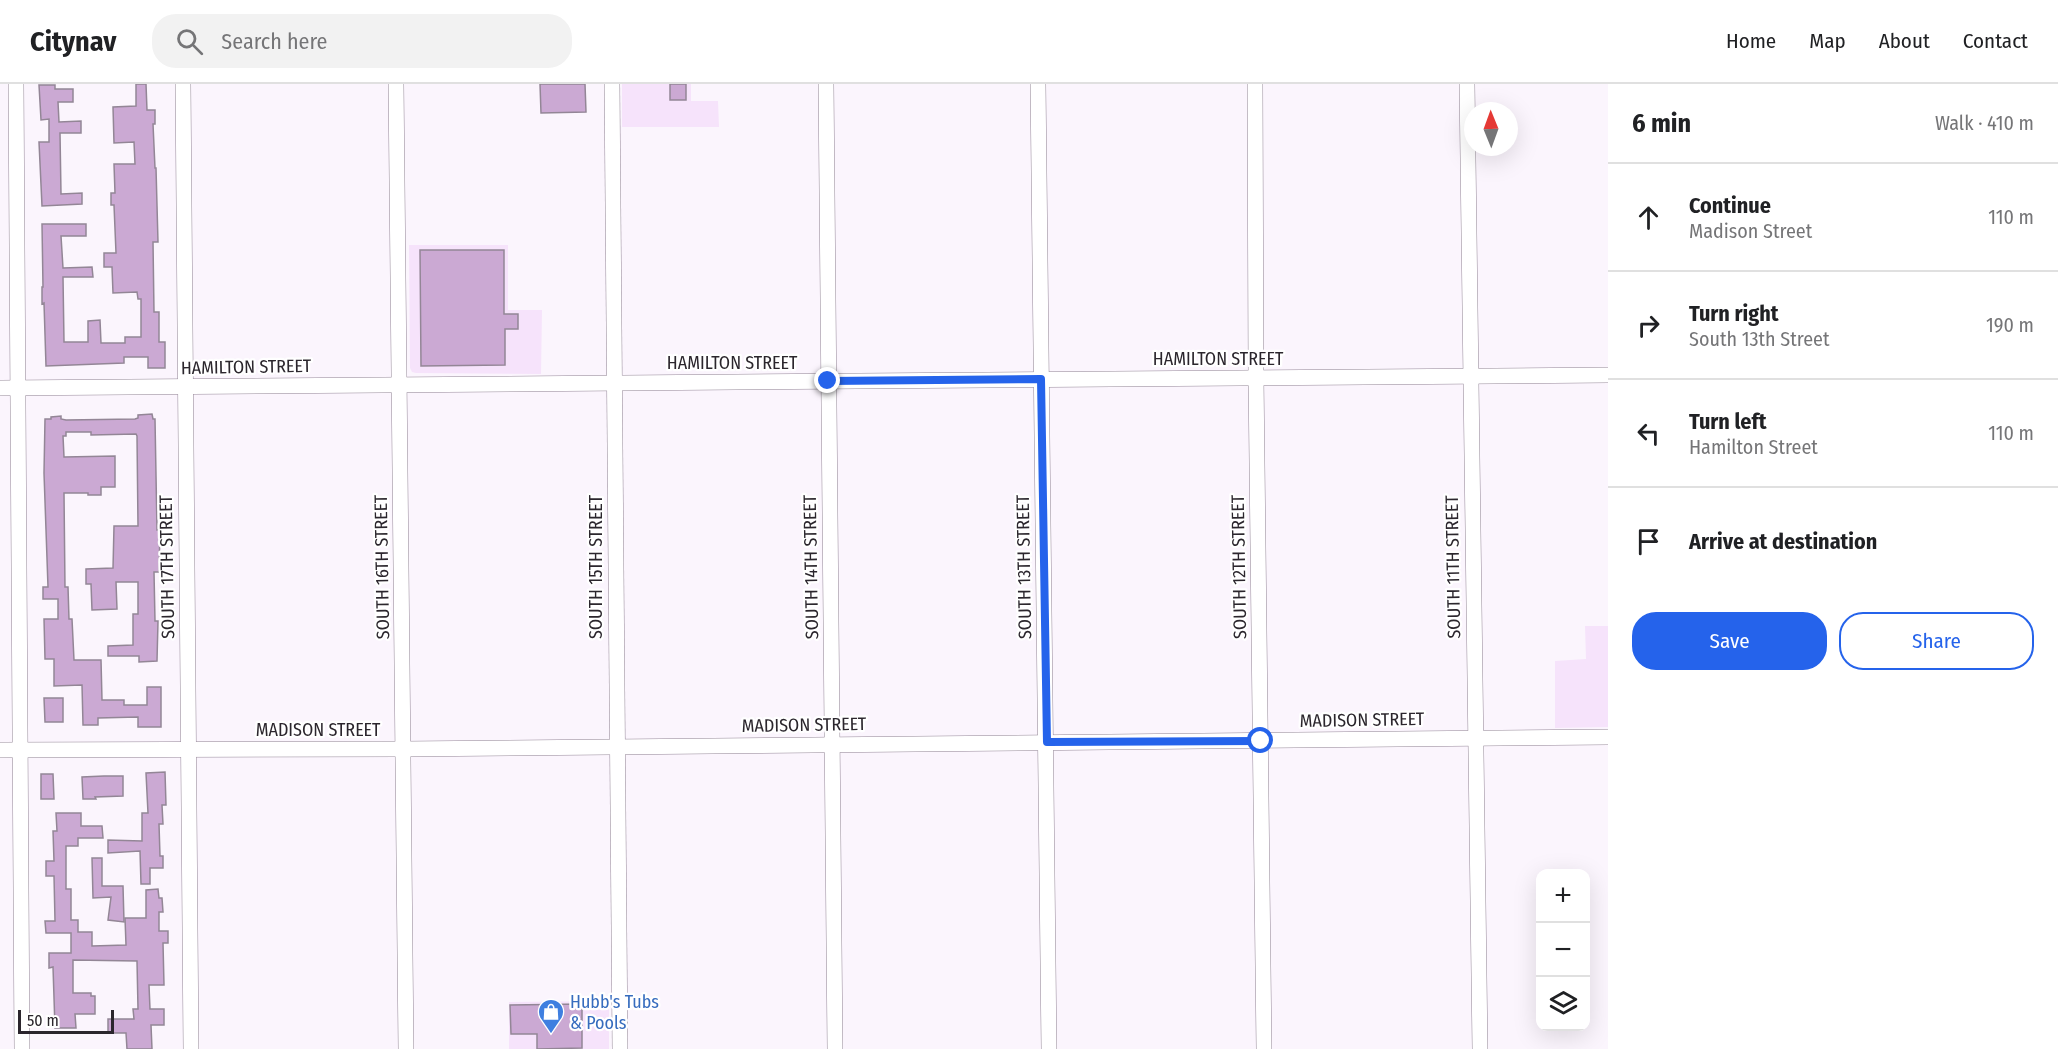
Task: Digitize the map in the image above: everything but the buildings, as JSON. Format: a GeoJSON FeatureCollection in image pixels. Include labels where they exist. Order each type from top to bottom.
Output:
{"type":"FeatureCollection","features":[{"type":"Feature","properties":{"kind":"street"},"geometry":{"type":"LineString","coordinates":[[16,84],[22,750],[22,1049]]}},
{"type":"Feature","properties":{"kind":"street","name":"SOUTH 17TH STREET"},"geometry":{"type":"LineString","coordinates":[[183,84],[191,1049]]}},
{"type":"Feature","properties":{"kind":"street","name":"SOUTH 16TH STREET"},"geometry":{"type":"LineString","coordinates":[[396,84],[406,1049]]}},
{"type":"Feature","properties":{"kind":"street","name":"SOUTH 15TH STREET"},"geometry":{"type":"LineString","coordinates":[[612,84],[620,1049]]}},
{"type":"Feature","properties":{"kind":"street","name":"SOUTH 14TH STREET"},"geometry":{"type":"LineString","coordinates":[[826,84],[835,1049]]}},
{"type":"Feature","properties":{"kind":"street","name":"SOUTH 13TH STREET"},"geometry":{"type":"LineString","coordinates":[[1038,84],[1049,1049]]}},
{"type":"Feature","properties":{"kind":"street","name":"SOUTH 12TH STREET"},"geometry":{"type":"LineString","coordinates":[[1255,84],[1264,1049]]}},
{"type":"Feature","properties":{"kind":"street","name":"SOUTH 11TH STREET"},"geometry":{"type":"LineString","coordinates":[[1467,84],[1480,1049]]}},
{"type":"Feature","properties":{"kind":"street","name":"HAMILTON STREET"},"geometry":{"type":"LineString","coordinates":[[0,388],[1608,375]]}},
{"type":"Feature","properties":{"kind":"street","name":"MADISON STREET"},"geometry":{"type":"LineString","coordinates":[[0,750],[188,751],[1608,737]]}},
{"type":"Feature","properties":{"kind":"shaded area"},"geometry":{"type":"Polygon","coordinates":[[[622,84],[691,84],[691,101],[718,101],[719,127],[622,127],[622,84]]]}},
{"type":"Feature","properties":{"kind":"shaded area"},"geometry":{"type":"Polygon","coordinates":[[[409,245],[508,245],[508,310],[542,310],[541,374],[412,372],[410,368],[409,245]]]}},
{"type":"Feature","properties":{"kind":"shaded area"},"geometry":{"type":"Polygon","coordinates":[[[1585,626],[1608,626],[1608,727],[1555,728],[1555,661],[1586,659],[1585,626]]]}},
{"type":"Feature","properties":{"kind":"shaded area"},"geometry":{"type":"Polygon","coordinates":[[[609,1001],[609,1049],[509,1049],[509,1002],[609,1001]]]}},
{"type":"Feature","properties":{"kind":"place","name":"Hubb's Tubs & Pools"},"geometry":{"type":"Point","coordinates":[551,1035]}},
{"type":"Feature","properties":{"kind":"route"},"geometry":{"type":"LineString","coordinates":[[828,381],[1041,379],[1047,742],[1261,741]]}}]}
